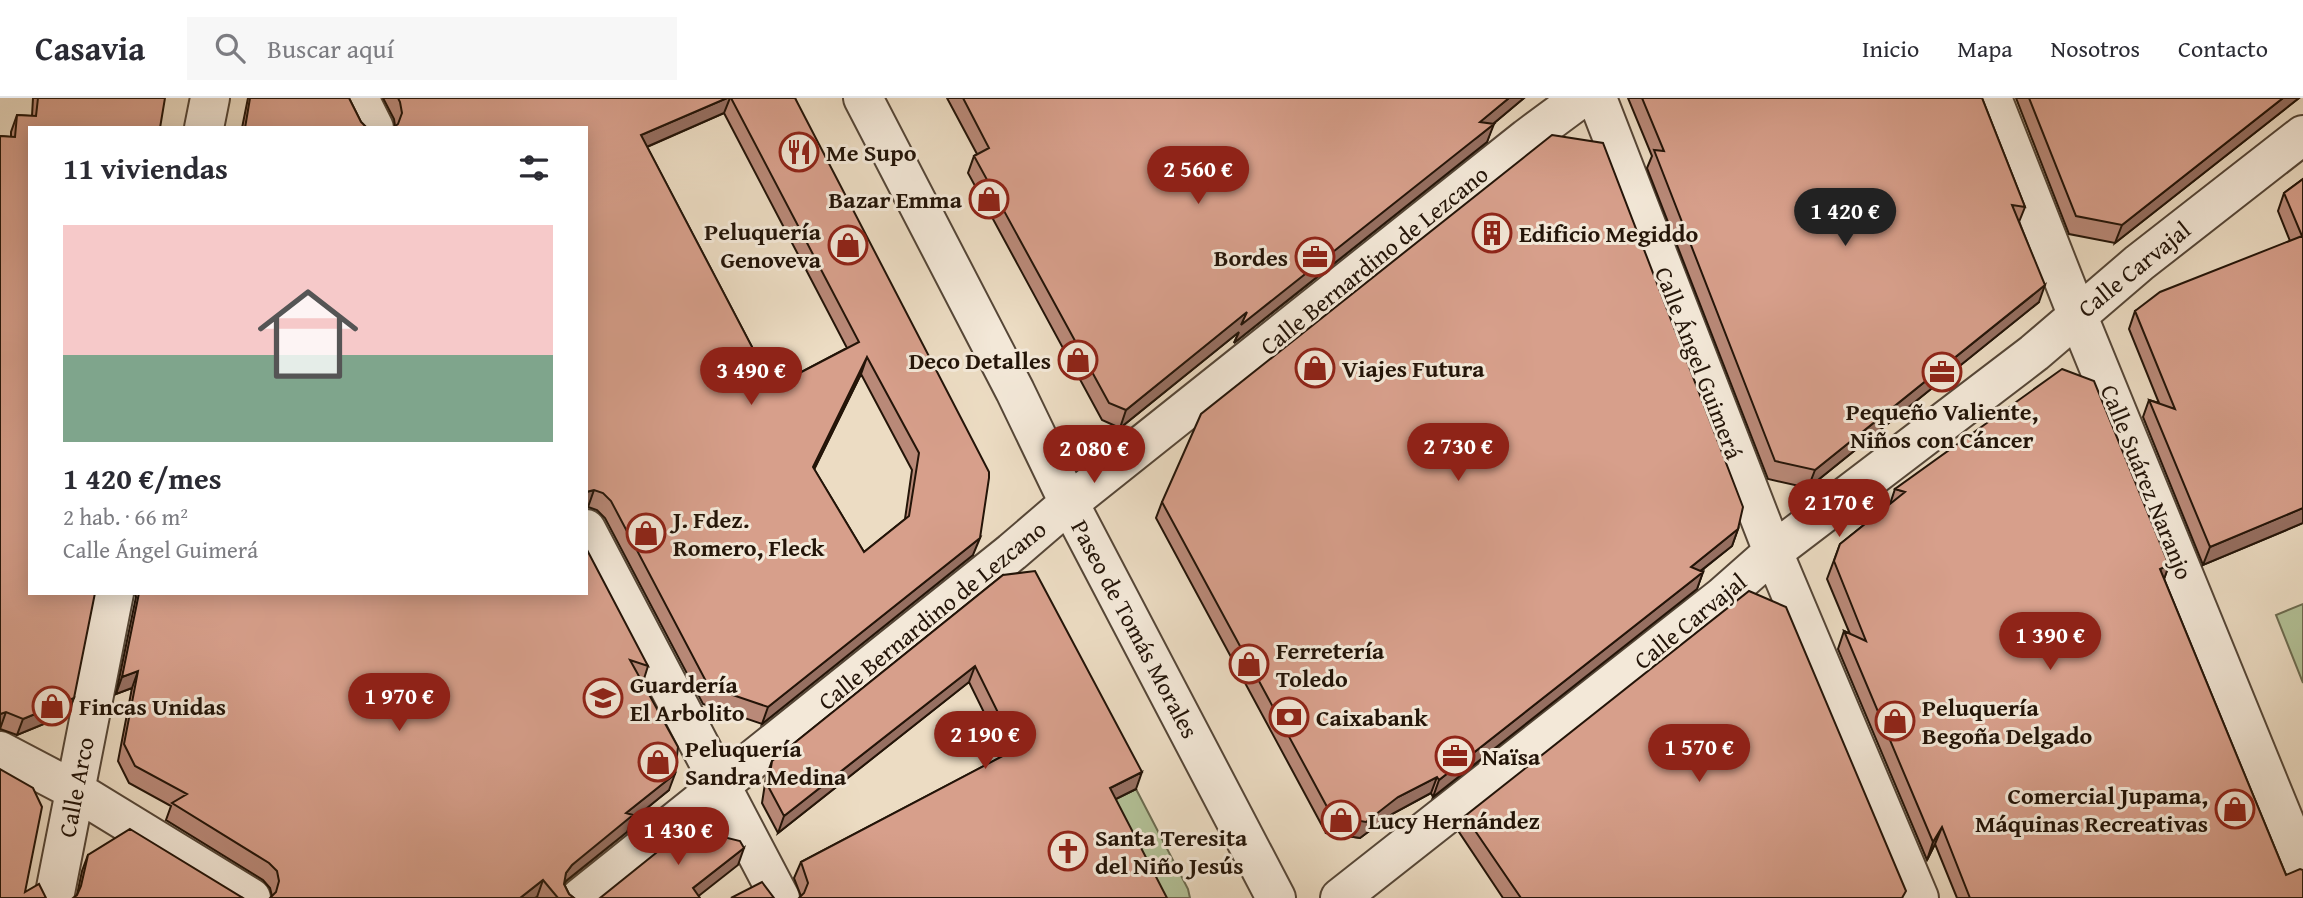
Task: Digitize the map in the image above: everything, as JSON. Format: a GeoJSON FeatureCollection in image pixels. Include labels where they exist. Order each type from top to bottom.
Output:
{"type":"FeatureCollection","features":[{"type":"Feature","properties":{"kind":"street"},"geometry":{"type":"LineString","coordinates":[[204,126],[210,98]]}},
{"type":"Feature","properties":{"kind":"street"},"geometry":{"type":"LineString","coordinates":[[359,98],[373,126]]}},
{"type":"Feature","properties":{"kind":"street","name":"Paseo de Tomás Morales"},"geometry":{"type":"LineString","coordinates":[[863,98],[1015,391],[1069,503],[1276,898]]}},
{"type":"Feature","properties":{"kind":"street","name":"Calle Bernardino de Lezcano"},"geometry":{"type":"LineString","coordinates":[[580,898],[1012,552],[1069,503],[1581,98]]}},
{"type":"Feature","properties":{"kind":"street","name":"Calle Ángel Guimerá"},"geometry":{"type":"LineString","coordinates":[[1597,98],[1773,552],[1919,898]]}},
{"type":"Feature","properties":{"kind":"street","name":"Calle Suárez Naranjo"},"geometry":{"type":"LineString","coordinates":[[1992,98],[2077,314],[2303,867]]}},
{"type":"Feature","properties":{"kind":"street","name":"Calle Carvajal"},"geometry":{"type":"LineString","coordinates":[[1340,898],[1722,597],[1773,552],[2034,354],[2139,263],[2303,135]]}},
{"type":"Feature","properties":{"kind":"street"},"geometry":{"type":"LineString","coordinates":[[588,533],[780,898]]}},
{"type":"Feature","properties":{"kind":"street","name":"Calle Arco"},"geometry":{"type":"LineString","coordinates":[[54,898],[114,595]]}},
{"type":"Feature","properties":{"kind":"street"},"geometry":{"type":"LineString","coordinates":[[0,751],[76,791],[251,898]]}},
{"type":"Feature","properties":{"kind":"green space"},"geometry":{"type":"Polygon","coordinates":[[[2303,604],[2303,683],[2276,615],[2303,604]]]}},
{"type":"Feature","properties":{"kind":"green space"},"geometry":{"type":"Polygon","coordinates":[[[1136,789],[1188,889],[1190,898],[1152,898],[1104,805],[1136,789]]]}},
{"type":"Feature","properties":{"kind":"building"},"geometry":{"type":"Polygon","coordinates":[[[38,98],[165,98],[160,126],[28,126],[28,595],[95,595],[74,698],[23,719],[6,712],[0,714],[0,136],[15,137],[17,115],[36,116],[38,98]]]}},
{"type":"Feature","properties":{"kind":"building"},"geometry":{"type":"Polygon","coordinates":[[[250,98],[349,98],[365,126],[245,126],[250,98]]]}},
{"type":"Feature","properties":{"kind":"building"},"geometry":{"type":"Polygon","coordinates":[[[398,98],[727,98],[641,135],[773,387],[859,342],[731,98],[795,98],[989,472],[980,538],[768,707],[709,687],[611,501],[603,493],[588,492],[588,126],[396,126],[402,113],[398,98]],[[867,357],[813,467],[864,552],[909,516],[919,453],[867,357]]]}},
{"type":"Feature","properties":{"kind":"building"},"geometry":{"type":"Polygon","coordinates":[[[963,98],[1509,98],[1480,122],[1494,124],[1241,325],[1247,312],[1126,410],[1109,403],[974,156],[989,148],[963,98]]]}},
{"type":"Feature","properties":{"kind":"building"},"geometry":{"type":"Polygon","coordinates":[[[1642,98],[1982,98],[2025,207],[2012,205],[2045,285],[1815,470],[1775,461],[1654,150],[1664,151],[1642,98]]]}},
{"type":"Feature","properties":{"kind":"building"},"geometry":{"type":"Polygon","coordinates":[[[2029,98],[2283,98],[2122,225],[2076,216],[2029,98]]]}},
{"type":"Feature","properties":{"kind":"building"},"geometry":{"type":"Polygon","coordinates":[[[1552,135],[1603,143],[1743,507],[1738,529],[1691,567],[1703,572],[1439,780],[1437,777],[1398,797],[1366,822],[1332,816],[1162,502],[1201,414],[1552,135]]]}},
{"type":"Feature","properties":{"kind":"building"},"geometry":{"type":"Polygon","coordinates":[[[2303,179],[2303,508],[2210,547],[2149,400],[2175,409],[2135,311],[2160,292],[2302,236],[2284,193],[2303,179]]]}},
{"type":"Feature","properties":{"kind":"building"},"geometry":{"type":"Polygon","coordinates":[[[2062,369],[2094,381],[2169,565],[2160,569],[2286,875],[2303,870],[2303,898],[1970,898],[1942,827],[1933,842],[1844,631],[1866,641],[1834,561],[1840,544],[1905,492],[1895,489],[2062,369]]]}},
{"type":"Feature","properties":{"kind":"building"},"geometry":{"type":"Polygon","coordinates":[[[588,552],[648,666],[630,660],[678,747],[675,774],[626,813],[633,815],[572,865],[566,873],[564,884],[574,898],[558,898],[543,880],[520,898],[270,898],[276,892],[279,881],[277,871],[269,863],[172,803],[187,794],[135,766],[124,744],[138,671],[122,677],[139,595],[588,595],[588,552]]]}},
{"type":"Feature","properties":{"kind":"building"},"geometry":{"type":"Polygon","coordinates":[[[1035,571],[1142,772],[1110,788],[1167,898],[799,898],[808,883],[801,862],[1016,749],[975,666],[784,816],[768,786],[772,761],[1003,575],[1035,571]]]}},
{"type":"Feature","properties":{"kind":"building"},"geometry":{"type":"Polygon","coordinates":[[[1749,591],[1786,607],[1906,891],[1902,898],[1521,898],[1465,816],[1749,591]]]}},
{"type":"Feature","properties":{"kind":"building"},"geometry":{"type":"Polygon","coordinates":[[[0,769],[33,788],[42,807],[25,892],[39,884],[46,898],[0,898],[0,769]]]}},
{"type":"Feature","properties":{"kind":"building"},"geometry":{"type":"Polygon","coordinates":[[[687,828],[740,841],[744,848],[693,888],[700,898],[600,898],[687,828]]]}},
{"type":"Feature","properties":{"kind":"building"},"geometry":{"type":"Polygon","coordinates":[[[130,829],[243,898],[73,898],[81,886],[88,855],[130,829]]]}},
{"type":"Feature","properties":{"kind":"building"},"geometry":{"type":"Polygon","coordinates":[[[762,882],[774,898],[731,898],[762,882]]]}},
{"type":"Feature","properties":{"kind":"place","name":"Me Supo"},"geometry":{"type":"Point","coordinates":[799,152]}},
{"type":"Feature","properties":{"kind":"place","name":"Bazar Emma"},"geometry":{"type":"Point","coordinates":[989,199]}},
{"type":"Feature","properties":{"kind":"place","name":"Edificio Megiddo"},"geometry":{"type":"Point","coordinates":[1492,233]}},
{"type":"Feature","properties":{"kind":"place","name":"Peluquería Genoveva"},"geometry":{"type":"Point","coordinates":[848,245]}},
{"type":"Feature","properties":{"kind":"place","name":"Bordes"},"geometry":{"type":"Point","coordinates":[1315,257]}},
{"type":"Feature","properties":{"kind":"place","name":"Deco Detalles"},"geometry":{"type":"Point","coordinates":[1078,360]}},
{"type":"Feature","properties":{"kind":"place","name":"Viajes Futura"},"geometry":{"type":"Point","coordinates":[1315,368]}},
{"type":"Feature","properties":{"kind":"place","name":"Pequeño Valiente, Niños con Cáncer"},"geometry":{"type":"Point","coordinates":[1942,372]}},
{"type":"Feature","properties":{"kind":"place","name":"J. Fdez. Romero, Fleck"},"geometry":{"type":"Point","coordinates":[646,533]}},
{"type":"Feature","properties":{"kind":"place","name":"Ferretería Toledo"},"geometry":{"type":"Point","coordinates":[1249,664]}},
{"type":"Feature","properties":{"kind":"place","name":"Guardería El Arbolito"},"geometry":{"type":"Point","coordinates":[603,698]}},
{"type":"Feature","properties":{"kind":"place","name":"Fincas Unidas"},"geometry":{"type":"Point","coordinates":[52,706]}},
{"type":"Feature","properties":{"kind":"place","name":"Caixabank"},"geometry":{"type":"Point","coordinates":[1289,717]}},
{"type":"Feature","properties":{"kind":"place","name":"Peluquería Begoña Delgado"},"geometry":{"type":"Point","coordinates":[1895,721]}},
{"type":"Feature","properties":{"kind":"place","name":"Naïsa"},"geometry":{"type":"Point","coordinates":[1455,756]}},
{"type":"Feature","properties":{"kind":"place","name":"Peluquería Sandra Medina"},"geometry":{"type":"Point","coordinates":[658,762]}},
{"type":"Feature","properties":{"kind":"place","name":"Comercial Jupama, Máquinas Recreativas"},"geometry":{"type":"Point","coordinates":[2235,809]}},
{"type":"Feature","properties":{"kind":"place","name":"Lucy Hernández"},"geometry":{"type":"Point","coordinates":[1341,820]}},
{"type":"Feature","properties":{"kind":"place","name":"Santa Teresita del Niño Jesús"},"geometry":{"type":"Point","coordinates":[1068,851]}}]}
